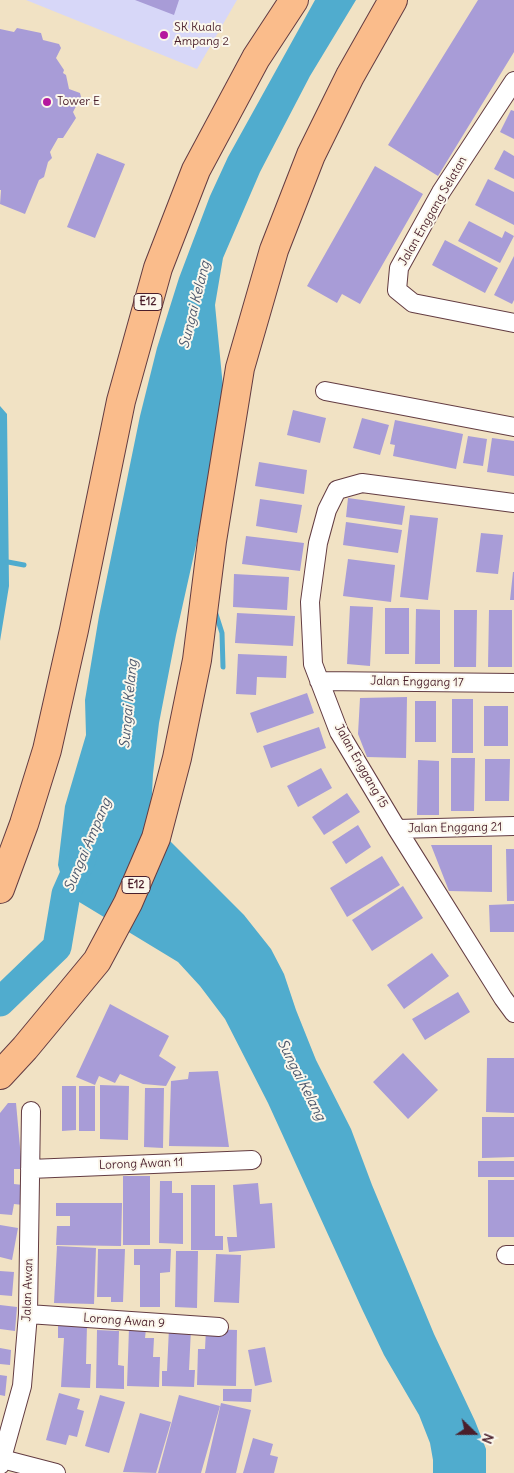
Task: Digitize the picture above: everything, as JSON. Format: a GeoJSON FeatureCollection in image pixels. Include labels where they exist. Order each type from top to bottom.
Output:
{"type":"FeatureCollection","features":[{"type":"Feature","properties":{"kind":"highway","name":"E12"},"geometry":{"type":"LineString","coordinates":[[0,889],[24,824],[47,750],[74,630],[120,401],[158,268],[196,170],[256,58],[294,0]]}},
{"type":"Feature","properties":{"kind":"highway","name":"E12"},"geometry":{"type":"LineString","coordinates":[[0,1075],[25,1048],[97,961],[128,903],[156,838],[177,758],[197,660],[212,541],[240,368],[274,250],[310,155],[350,76],[393,0]]}},
{"type":"Feature","properties":{"kind":"street","name":"Jalan Enggang Selatan"},"geometry":{"type":"LineString","coordinates":[[514,81],[441,192],[399,268],[397,290],[412,303],[514,323]]}},
{"type":"Feature","properties":{"kind":"street"},"geometry":{"type":"LineString","coordinates":[[326,391],[514,428]]}},
{"type":"Feature","properties":{"kind":"street","name":"Jalan Enggang 15"},"geometry":{"type":"LineString","coordinates":[[514,503],[362,483],[337,490],[326,510],[318,543],[310,602],[313,664],[339,732],[397,829],[514,1013]]}},
{"type":"Feature","properties":{"kind":"street","name":"Jalan Enggang 17"},"geometry":{"type":"LineString","coordinates":[[319,681],[514,683]]}},
{"type":"Feature","properties":{"kind":"street","name":"Jalan Enggang 21"},"geometry":{"type":"LineString","coordinates":[[397,829],[514,826]]}},
{"type":"Feature","properties":{"kind":"street","name":"Jalan Awan"},"geometry":{"type":"LineString","coordinates":[[1,1462],[22,1386],[28,1314],[31,1111]]}},
{"type":"Feature","properties":{"kind":"street","name":"Lorong Awan 11"},"geometry":{"type":"LineString","coordinates":[[30,1169],[252,1160]]}},
{"type":"Feature","properties":{"kind":"street","name":"Lorong Awan 9"},"geometry":{"type":"LineString","coordinates":[[28,1314],[219,1327]]}},
{"type":"Feature","properties":{"kind":"street"},"geometry":{"type":"LineString","coordinates":[[1,1462],[56,1473]]}},
{"type":"Feature","properties":{"kind":"shaded area","name":"SK Kuala Ampang 2"},"geometry":{"type":"Polygon","coordinates":[[[26,0],[237,0],[197,69],[26,0]]]}},
{"type":"Feature","properties":{"kind":"water","name":"Sungai Kelang"},"geometry":{"type":"Polygon","coordinates":[[[315,0],[356,0],[310,76],[260,172],[223,258],[215,305],[223,387],[209,487],[176,635],[159,723],[151,812],[162,833],[244,915],[271,949],[284,974],[316,1060],[351,1129],[372,1185],[434,1334],[475,1421],[486,1449],[486,1473],[433,1473],[430,1443],[419,1415],[384,1355],[268,1103],[225,1019],[200,986],[178,962],[66,894],[58,865],[65,806],[86,735],[85,700],[99,616],[140,416],[157,348],[179,278],[210,196],[228,157],[315,0]]]}},
{"type":"Feature","properties":{"kind":"water"},"geometry":{"type":"Polygon","coordinates":[[[0,406],[7,414],[9,586],[0,641],[0,406]]]}},
{"type":"Feature","properties":{"kind":"building"},"geometry":{"type":"Polygon","coordinates":[[[135,0],[179,0],[174,15],[135,0]]]}},
{"type":"Feature","properties":{"kind":"building"},"geometry":{"type":"Polygon","coordinates":[[[478,0],[514,0],[514,52],[438,176],[388,145],[478,0]]]}},
{"type":"Feature","properties":{"kind":"building","name":"Tower E"},"geometry":{"type":"Polygon","coordinates":[[[17,28],[41,33],[43,40],[59,44],[61,48],[56,58],[64,70],[63,73],[66,75],[69,89],[80,93],[81,97],[73,112],[76,118],[63,138],[58,138],[50,152],[52,158],[48,162],[44,177],[39,180],[25,214],[0,204],[0,29],[14,32],[17,28]]]}},
{"type":"Feature","properties":{"kind":"building"},"geometry":{"type":"Polygon","coordinates":[[[511,110],[514,111],[514,139],[500,132],[511,110]]]}},
{"type":"Feature","properties":{"kind":"building"},"geometry":{"type":"Polygon","coordinates":[[[504,150],[514,156],[514,179],[494,169],[504,150]]]}},
{"type":"Feature","properties":{"kind":"building"},"geometry":{"type":"Polygon","coordinates":[[[97,153],[125,164],[95,238],[67,227],[97,153]]]}},
{"type":"Feature","properties":{"kind":"building"},"geometry":{"type":"Polygon","coordinates":[[[375,166],[423,194],[360,304],[342,294],[337,303],[307,286],[375,166]]]}},
{"type":"Feature","properties":{"kind":"building"},"geometry":{"type":"Polygon","coordinates":[[[488,179],[514,192],[514,225],[475,205],[488,179]]]}},
{"type":"Feature","properties":{"kind":"building"},"geometry":{"type":"Polygon","coordinates":[[[469,221],[502,238],[505,231],[514,236],[500,263],[458,241],[469,221]]]}},
{"type":"Feature","properties":{"kind":"building"},"geometry":{"type":"Polygon","coordinates":[[[445,240],[498,268],[485,293],[432,265],[445,240]]]}},
{"type":"Feature","properties":{"kind":"building"},"geometry":{"type":"Polygon","coordinates":[[[514,256],[514,300],[512,304],[494,295],[514,256]]]}},
{"type":"Feature","properties":{"kind":"building"},"geometry":{"type":"Polygon","coordinates":[[[293,410],[326,418],[320,443],[287,435],[293,410]]]}},
{"type":"Feature","properties":{"kind":"building"},"geometry":{"type":"Polygon","coordinates":[[[362,418],[389,425],[380,455],[353,448],[362,418]]]}},
{"type":"Feature","properties":{"kind":"building"},"geometry":{"type":"Polygon","coordinates":[[[395,420],[463,434],[456,469],[393,456],[395,445],[390,444],[395,420]]]}},
{"type":"Feature","properties":{"kind":"building"},"geometry":{"type":"Polygon","coordinates":[[[468,436],[487,439],[483,466],[463,463],[468,436]]]}},
{"type":"Feature","properties":{"kind":"building"},"geometry":{"type":"Polygon","coordinates":[[[492,438],[514,441],[514,476],[487,472],[492,438]]]}},
{"type":"Feature","properties":{"kind":"building"},"geometry":{"type":"Polygon","coordinates":[[[259,462],[307,470],[304,494],[255,486],[259,462]]]}},
{"type":"Feature","properties":{"kind":"building"},"geometry":{"type":"Polygon","coordinates":[[[348,498],[405,506],[402,525],[346,517],[348,498]]]}},
{"type":"Feature","properties":{"kind":"building"},"geometry":{"type":"Polygon","coordinates":[[[260,499],[302,505],[297,533],[256,526],[260,499]]]}},
{"type":"Feature","properties":{"kind":"building"},"geometry":{"type":"Polygon","coordinates":[[[410,515],[438,518],[428,600],[400,597],[410,515]]]}},
{"type":"Feature","properties":{"kind":"building"},"geometry":{"type":"Polygon","coordinates":[[[346,522],[402,530],[398,553],[343,545],[346,522]]]}},
{"type":"Feature","properties":{"kind":"building"},"geometry":{"type":"Polygon","coordinates":[[[481,533],[503,535],[498,574],[476,572],[481,533]]]}},
{"type":"Feature","properties":{"kind":"building"},"geometry":{"type":"Polygon","coordinates":[[[246,536],[304,543],[300,571],[242,564],[246,536]]]}},
{"type":"Feature","properties":{"kind":"building"},"geometry":{"type":"Polygon","coordinates":[[[348,559],[395,565],[391,602],[343,596],[348,559]]]}},
{"type":"Feature","properties":{"kind":"building"},"geometry":{"type":"Polygon","coordinates":[[[513,572],[514,600],[510,600],[513,572]]]}},
{"type":"Feature","properties":{"kind":"building"},"geometry":{"type":"Polygon","coordinates":[[[234,574],[289,577],[287,610],[233,607],[234,574]]]}},
{"type":"Feature","properties":{"kind":"building"},"geometry":{"type":"Polygon","coordinates":[[[350,606],[373,607],[370,666],[347,664],[350,606]]]}},
{"type":"Feature","properties":{"kind":"building"},"geometry":{"type":"Polygon","coordinates":[[[385,608],[409,608],[409,654],[385,654],[385,608]]]}},
{"type":"Feature","properties":{"kind":"building"},"geometry":{"type":"Polygon","coordinates":[[[416,609],[440,610],[440,664],[415,664],[416,609]]]}},
{"type":"Feature","properties":{"kind":"building"},"geometry":{"type":"Polygon","coordinates":[[[454,610],[477,610],[476,667],[454,667],[454,610]]]}},
{"type":"Feature","properties":{"kind":"building"},"geometry":{"type":"Polygon","coordinates":[[[489,610],[512,610],[512,667],[488,667],[489,610]]]}},
{"type":"Feature","properties":{"kind":"building"},"geometry":{"type":"Polygon","coordinates":[[[237,613],[295,616],[293,646],[235,643],[237,613]]]}},
{"type":"Feature","properties":{"kind":"building"},"geometry":{"type":"Polygon","coordinates":[[[238,654],[287,656],[286,678],[257,677],[256,695],[236,694],[238,654]]]}},
{"type":"Feature","properties":{"kind":"building"},"geometry":{"type":"Polygon","coordinates":[[[307,693],[314,713],[257,733],[250,713],[307,693]]]}},
{"type":"Feature","properties":{"kind":"building"},"geometry":{"type":"Polygon","coordinates":[[[407,697],[406,758],[367,757],[358,734],[360,698],[407,697]]]}},
{"type":"Feature","properties":{"kind":"building"},"geometry":{"type":"Polygon","coordinates":[[[452,699],[473,699],[473,753],[452,753],[452,699]]]}},
{"type":"Feature","properties":{"kind":"building"},"geometry":{"type":"Polygon","coordinates":[[[415,701],[436,701],[436,742],[415,742],[415,701]]]}},
{"type":"Feature","properties":{"kind":"building"},"geometry":{"type":"Polygon","coordinates":[[[484,706],[508,706],[508,746],[484,746],[484,706]]]}},
{"type":"Feature","properties":{"kind":"building"},"geometry":{"type":"Polygon","coordinates":[[[319,727],[326,748],[271,768],[263,746],[319,727]]]}},
{"type":"Feature","properties":{"kind":"building"},"geometry":{"type":"Polygon","coordinates":[[[451,758],[475,758],[474,811],[451,811],[451,758]]]}},
{"type":"Feature","properties":{"kind":"building"},"geometry":{"type":"Polygon","coordinates":[[[485,759],[510,759],[509,801],[485,801],[485,759]]]}},
{"type":"Feature","properties":{"kind":"building"},"geometry":{"type":"Polygon","coordinates":[[[418,760],[439,761],[439,815],[417,815],[418,760]]]}},
{"type":"Feature","properties":{"kind":"building"},"geometry":{"type":"Polygon","coordinates":[[[321,768],[332,788],[298,807],[287,786],[321,768]]]}},
{"type":"Feature","properties":{"kind":"building"},"geometry":{"type":"Polygon","coordinates":[[[347,793],[360,812],[324,835],[312,817],[347,793]]]}},
{"type":"Feature","properties":{"kind":"building"},"geometry":{"type":"Polygon","coordinates":[[[358,825],[371,847],[346,864],[332,842],[358,825]]]}},
{"type":"Feature","properties":{"kind":"building"},"geometry":{"type":"Polygon","coordinates":[[[431,845],[492,845],[492,892],[449,891],[431,845]]]}},
{"type":"Feature","properties":{"kind":"building"},"geometry":{"type":"Polygon","coordinates":[[[506,849],[514,849],[514,901],[507,901],[506,849]]]}},
{"type":"Feature","properties":{"kind":"building"},"geometry":{"type":"Polygon","coordinates":[[[382,856],[400,885],[347,917],[330,888],[382,856]]]}},
{"type":"Feature","properties":{"kind":"building"},"geometry":{"type":"Polygon","coordinates":[[[403,886],[423,918],[372,951],[352,920],[403,886]]]}},
{"type":"Feature","properties":{"kind":"building"},"geometry":{"type":"Polygon","coordinates":[[[514,904],[514,932],[490,932],[489,905],[514,904]]]}},
{"type":"Feature","properties":{"kind":"building"},"geometry":{"type":"Polygon","coordinates":[[[432,953],[449,976],[404,1009],[387,985],[432,953]]]}},
{"type":"Feature","properties":{"kind":"building"},"geometry":{"type":"Polygon","coordinates":[[[458,992],[470,1012],[425,1040],[412,1019],[458,992]]]}},
{"type":"Feature","properties":{"kind":"building"},"geometry":{"type":"Polygon","coordinates":[[[110,1004],[169,1036],[159,1056],[176,1067],[166,1086],[143,1084],[120,1074],[115,1083],[99,1076],[95,1085],[76,1077],[110,1004]]]}},
{"type":"Feature","properties":{"kind":"building"},"geometry":{"type":"Polygon","coordinates":[[[403,1053],[438,1090],[408,1119],[373,1082],[403,1053]]]}},
{"type":"Feature","properties":{"kind":"building"},"geometry":{"type":"Polygon","coordinates":[[[487,1058],[514,1058],[514,1113],[486,1112],[487,1058]]]}},
{"type":"Feature","properties":{"kind":"building"},"geometry":{"type":"Polygon","coordinates":[[[218,1071],[229,1147],[169,1146],[171,1081],[188,1079],[189,1072],[218,1071]]]}},
{"type":"Feature","properties":{"kind":"building"},"geometry":{"type":"Polygon","coordinates":[[[100,1085],[129,1086],[128,1140],[100,1139],[100,1085]]]}},
{"type":"Feature","properties":{"kind":"building"},"geometry":{"type":"Polygon","coordinates":[[[62,1086],[76,1086],[76,1130],[62,1131],[62,1086]]]}},
{"type":"Feature","properties":{"kind":"building"},"geometry":{"type":"Polygon","coordinates":[[[79,1086],[95,1086],[95,1131],[79,1131],[79,1086]]]}},
{"type":"Feature","properties":{"kind":"building"},"geometry":{"type":"Polygon","coordinates":[[[145,1088],[164,1088],[163,1148],[144,1147],[145,1088]]]}},
{"type":"Feature","properties":{"kind":"building"},"geometry":{"type":"Polygon","coordinates":[[[8,1103],[16,1103],[22,1169],[14,1169],[14,1184],[23,1185],[23,1205],[14,1204],[12,1215],[0,1214],[0,1113],[8,1103]]]}},
{"type":"Feature","properties":{"kind":"building"},"geometry":{"type":"Polygon","coordinates":[[[482,1117],[514,1117],[514,1157],[482,1158],[482,1117]]]}},
{"type":"Feature","properties":{"kind":"building"},"geometry":{"type":"Polygon","coordinates":[[[478,1161],[514,1161],[514,1177],[478,1177],[478,1161]]]}},
{"type":"Feature","properties":{"kind":"building"},"geometry":{"type":"Polygon","coordinates":[[[123,1176],[150,1176],[150,1245],[123,1245],[123,1176]]]}},
{"type":"Feature","properties":{"kind":"building"},"geometry":{"type":"Polygon","coordinates":[[[488,1180],[514,1180],[514,1237],[488,1237],[488,1180]]]}},
{"type":"Feature","properties":{"kind":"building"},"geometry":{"type":"Polygon","coordinates":[[[160,1181],[172,1181],[172,1193],[183,1193],[183,1244],[159,1243],[160,1181]]]}},
{"type":"Feature","properties":{"kind":"building"},"geometry":{"type":"Polygon","coordinates":[[[258,1183],[260,1204],[272,1203],[275,1248],[229,1252],[227,1237],[237,1237],[233,1185],[258,1183]]]}},
{"type":"Feature","properties":{"kind":"building"},"geometry":{"type":"Polygon","coordinates":[[[191,1185],[215,1185],[215,1236],[223,1236],[223,1250],[191,1250],[191,1185]]]}},
{"type":"Feature","properties":{"kind":"building"},"geometry":{"type":"Polygon","coordinates":[[[56,1203],[122,1203],[121,1246],[56,1245],[57,1226],[70,1226],[70,1216],[56,1216],[56,1203]]]}},
{"type":"Feature","properties":{"kind":"building"},"geometry":{"type":"Polygon","coordinates":[[[0,1225],[18,1228],[12,1260],[0,1257],[0,1225]]]}},
{"type":"Feature","properties":{"kind":"building"},"geometry":{"type":"Polygon","coordinates":[[[57,1246],[96,1248],[94,1304],[54,1303],[57,1246]]]}},
{"type":"Feature","properties":{"kind":"building"},"geometry":{"type":"Polygon","coordinates":[[[98,1249],[125,1249],[123,1302],[111,1302],[111,1297],[97,1297],[98,1249]]]}},
{"type":"Feature","properties":{"kind":"building"},"geometry":{"type":"Polygon","coordinates":[[[134,1249],[171,1249],[170,1272],[160,1273],[160,1307],[140,1307],[140,1265],[134,1265],[134,1249]]]}},
{"type":"Feature","properties":{"kind":"building"},"geometry":{"type":"Polygon","coordinates":[[[176,1251],[198,1251],[197,1308],[175,1307],[176,1251]]]}},
{"type":"Feature","properties":{"kind":"building"},"geometry":{"type":"Polygon","coordinates":[[[216,1254],[241,1255],[239,1303],[214,1302],[216,1254]]]}},
{"type":"Feature","properties":{"kind":"building"},"geometry":{"type":"Polygon","coordinates":[[[0,1271],[14,1272],[12,1296],[0,1295],[0,1271]]]}},
{"type":"Feature","properties":{"kind":"building"},"geometry":{"type":"Polygon","coordinates":[[[0,1305],[17,1307],[15,1331],[0,1329],[0,1305]]]}},
{"type":"Feature","properties":{"kind":"building"},"geometry":{"type":"Polygon","coordinates":[[[58,1324],[87,1325],[86,1364],[91,1364],[90,1388],[61,1387],[64,1338],[58,1338],[58,1324]]]}},
{"type":"Feature","properties":{"kind":"building"},"geometry":{"type":"Polygon","coordinates":[[[129,1328],[146,1329],[145,1338],[154,1338],[153,1357],[160,1357],[159,1387],[127,1386],[129,1328]]]}},
{"type":"Feature","properties":{"kind":"building"},"geometry":{"type":"Polygon","coordinates":[[[169,1328],[191,1329],[189,1370],[195,1370],[194,1387],[162,1386],[162,1371],[167,1371],[169,1328]]]}},
{"type":"Feature","properties":{"kind":"building"},"geometry":{"type":"Polygon","coordinates":[[[206,1329],[237,1330],[236,1386],[197,1385],[198,1349],[205,1349],[206,1329]]]}},
{"type":"Feature","properties":{"kind":"building"},"geometry":{"type":"Polygon","coordinates":[[[97,1330],[119,1331],[118,1365],[124,1366],[124,1389],[96,1388],[97,1330]]]}},
{"type":"Feature","properties":{"kind":"building"},"geometry":{"type":"Polygon","coordinates":[[[265,1347],[272,1382],[255,1386],[248,1350],[265,1347]]]}},
{"type":"Feature","properties":{"kind":"building"},"geometry":{"type":"Polygon","coordinates":[[[0,1348],[11,1350],[10,1365],[0,1364],[0,1348]]]}},
{"type":"Feature","properties":{"kind":"building"},"geometry":{"type":"Polygon","coordinates":[[[0,1375],[7,1376],[5,1396],[0,1395],[0,1375]]]}},
{"type":"Feature","properties":{"kind":"building"},"geometry":{"type":"Polygon","coordinates":[[[223,1389],[252,1389],[251,1402],[223,1401],[223,1389]]]}},
{"type":"Feature","properties":{"kind":"building"},"geometry":{"type":"Polygon","coordinates":[[[59,1393],[80,1399],[77,1409],[84,1411],[77,1437],[69,1435],[66,1445],[46,1440],[59,1393]]]}},
{"type":"Feature","properties":{"kind":"building"},"geometry":{"type":"Polygon","coordinates":[[[100,1395],[125,1402],[109,1453],[85,1446],[100,1395]]]}},
{"type":"Feature","properties":{"kind":"building"},"geometry":{"type":"Polygon","coordinates":[[[179,1395],[220,1406],[201,1473],[158,1473],[179,1395]]]}},
{"type":"Feature","properties":{"kind":"building"},"geometry":{"type":"Polygon","coordinates":[[[221,1403],[251,1410],[236,1473],[205,1473],[221,1403]]]}},
{"type":"Feature","properties":{"kind":"building"},"geometry":{"type":"Polygon","coordinates":[[[140,1413],[171,1422],[156,1473],[123,1472],[140,1413]]]}},
{"type":"Feature","properties":{"kind":"building"},"geometry":{"type":"Polygon","coordinates":[[[253,1438],[273,1444],[270,1455],[278,1457],[274,1473],[243,1473],[253,1438]]]}},
{"type":"Feature","properties":{"kind":"waterway"},"geometry":{"type":"LineString","coordinates":[[8,562],[24,565]]}},
{"type":"Feature","properties":{"kind":"waterway"},"geometry":{"type":"LineString","coordinates":[[215,611],[222,633],[223,667]]}},
{"type":"Feature","properties":{"kind":"waterway","name":"Sungai Ampang"},"geometry":{"type":"LineString","coordinates":[[0,1002],[57,947],[66,894],[82,858]]}},
{"type":"Feature","properties":{"kind":"place","name":"SK Kuala Ampang 2"},"geometry":{"type":"Point","coordinates":[164,35]}},
{"type":"Feature","properties":{"kind":"place","name":"Tower E"},"geometry":{"type":"Point","coordinates":[47,102]}}]}
